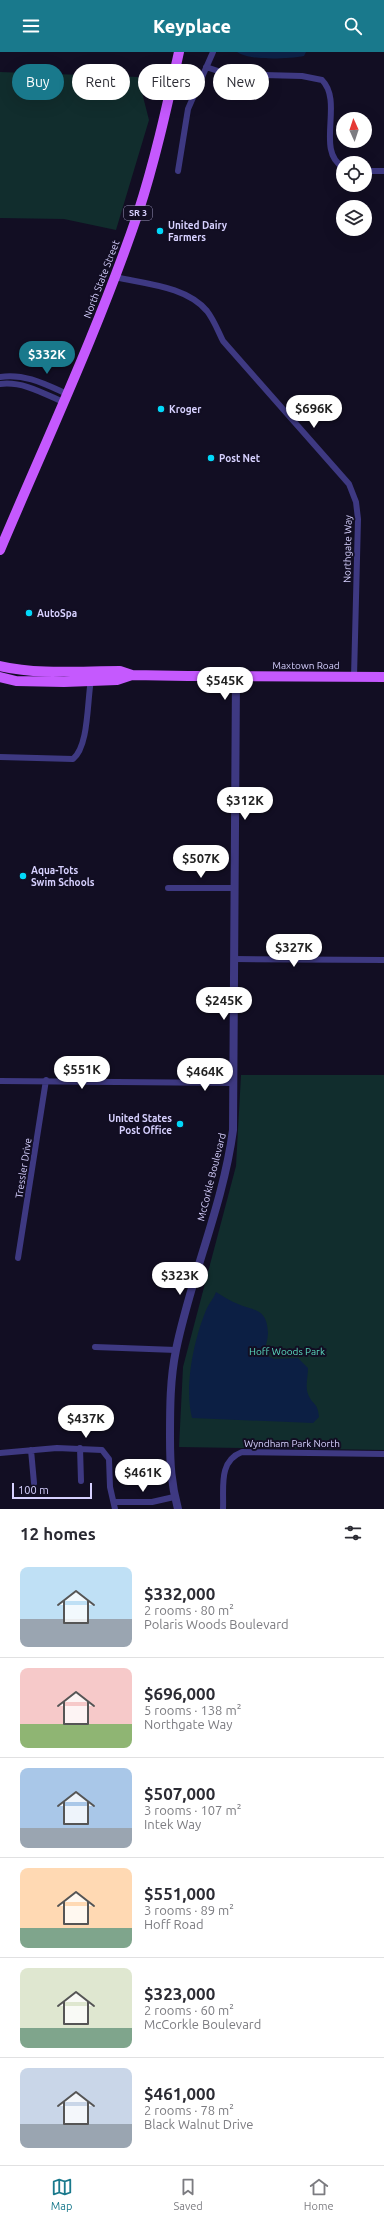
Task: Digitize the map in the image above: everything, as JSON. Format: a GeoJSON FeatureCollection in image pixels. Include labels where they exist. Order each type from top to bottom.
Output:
{"type":"FeatureCollection","features":[{"type":"Feature","properties":{"kind":"main road","name":"North State Street"},"geometry":{"type":"LineString","coordinates":[[0,550],[115,277],[147,184],[179,52]]}},
{"type":"Feature","properties":{"kind":"main road","name":"Maxtown Road"},"geometry":{"type":"LineString","coordinates":[[0,666],[24,672],[93,676],[117,680],[132,675],[384,677]]}},
{"type":"Feature","properties":{"kind":"main road","name":"Maxtown Road"},"geometry":{"type":"LineString","coordinates":[[0,677],[16,681],[51,682],[93,676]]}},
{"type":"Feature","properties":{"kind":"street"},"geometry":{"type":"LineString","coordinates":[[178,171],[188,109],[213,52]]}},
{"type":"Feature","properties":{"kind":"street"},"geometry":{"type":"LineString","coordinates":[[206,67],[227,74],[302,76],[322,80],[329,89],[331,148],[336,161]]}},
{"type":"Feature","properties":{"kind":"street"},"geometry":{"type":"LineString","coordinates":[[372,171],[384,171]]}},
{"type":"Feature","properties":{"kind":"street","name":"Northgate Way"},"geometry":{"type":"LineString","coordinates":[[115,277],[178,292],[190,297],[201,305],[212,319],[223,342],[349,484],[356,502],[358,519],[354,677]]}},
{"type":"Feature","properties":{"kind":"street"},"geometry":{"type":"LineString","coordinates":[[0,377],[22,377],[34,380],[65,398]]}},
{"type":"Feature","properties":{"kind":"street"},"geometry":{"type":"LineString","coordinates":[[0,384],[15,384],[29,387],[65,398]]}},
{"type":"Feature","properties":{"kind":"street"},"geometry":{"type":"LineString","coordinates":[[0,757],[73,759],[79,754],[83,741],[93,676]]}},
{"type":"Feature","properties":{"kind":"street","name":"McCorkle Boulevard"},"geometry":{"type":"LineString","coordinates":[[178,1509],[174,1497],[170,1469],[170,1404],[176,1350],[231,1148],[234,1083],[236,676]]}},
{"type":"Feature","properties":{"kind":"street"},"geometry":{"type":"LineString","coordinates":[[168,888],[235,888]]}},
{"type":"Feature","properties":{"kind":"street"},"geometry":{"type":"LineString","coordinates":[[235,959],[384,960]]}},
{"type":"Feature","properties":{"kind":"street"},"geometry":{"type":"LineString","coordinates":[[0,1081],[46,1080],[234,1083]]}},
{"type":"Feature","properties":{"kind":"street","name":"Tressler Drive"},"geometry":{"type":"LineString","coordinates":[[18,1258],[46,1080]]}},
{"type":"Feature","properties":{"kind":"street"},"geometry":{"type":"LineString","coordinates":[[95,1347],[176,1350]]}},
{"type":"Feature","properties":{"kind":"street"},"geometry":{"type":"LineString","coordinates":[[0,1453],[80,1448],[102,1450],[107,1455],[110,1487],[114,1506],[152,1502],[174,1497]]}},
{"type":"Feature","properties":{"kind":"street"},"geometry":{"type":"LineString","coordinates":[[80,1448],[81,1481]]}},
{"type":"Feature","properties":{"kind":"street"},"geometry":{"type":"LineString","coordinates":[[31,1450],[34,1483]]}},
{"type":"Feature","properties":{"kind":"street","name":"Wyndham Park North"},"geometry":{"type":"LineString","coordinates":[[223,1509],[225,1468],[232,1458],[242,1452],[384,1454]]}},
{"type":"Feature","properties":{"kind":"green space"},"geometry":{"type":"Polygon","coordinates":[[[0,72],[12,72],[12,100],[64,100],[64,74],[72,75],[72,100],[130,100],[130,77],[138,77],[138,100],[144,100],[149,120],[116,230],[64,219],[0,218],[0,72]]]}},
{"type":"Feature","properties":{"kind":"green space","name":"Hoff Woods Park"},"geometry":{"type":"Polygon","coordinates":[[[241,1075],[384,1075],[384,1450],[179,1447],[183,1367],[236,1166],[241,1075]]]}},
{"type":"Feature","properties":{"kind":"water"},"geometry":{"type":"Polygon","coordinates":[[[237,52],[306,52],[304,56],[289,58],[260,58],[243,55],[237,52]]]}},
{"type":"Feature","properties":{"kind":"water"},"geometry":{"type":"Polygon","coordinates":[[[216,1292],[232,1301],[259,1312],[262,1315],[267,1325],[268,1333],[265,1349],[266,1355],[274,1359],[298,1358],[308,1368],[307,1391],[316,1406],[319,1417],[313,1423],[192,1418],[189,1392],[194,1348],[202,1320],[216,1292]]]}},
{"type":"Feature","properties":{"kind":"place","name":"United Dairy Farmers"},"geometry":{"type":"Point","coordinates":[160,231]}},
{"type":"Feature","properties":{"kind":"place","name":"Kroger"},"geometry":{"type":"Point","coordinates":[161,409]}},
{"type":"Feature","properties":{"kind":"place","name":"Post Net"},"geometry":{"type":"Point","coordinates":[211,458]}},
{"type":"Feature","properties":{"kind":"place","name":"AutoSpa"},"geometry":{"type":"Point","coordinates":[29,613]}},
{"type":"Feature","properties":{"kind":"place","name":"Aqua-Tots Swim Schools"},"geometry":{"type":"Point","coordinates":[23,876]}},
{"type":"Feature","properties":{"kind":"place","name":"United States Post Office"},"geometry":{"type":"Point","coordinates":[180,1124]}}]}
